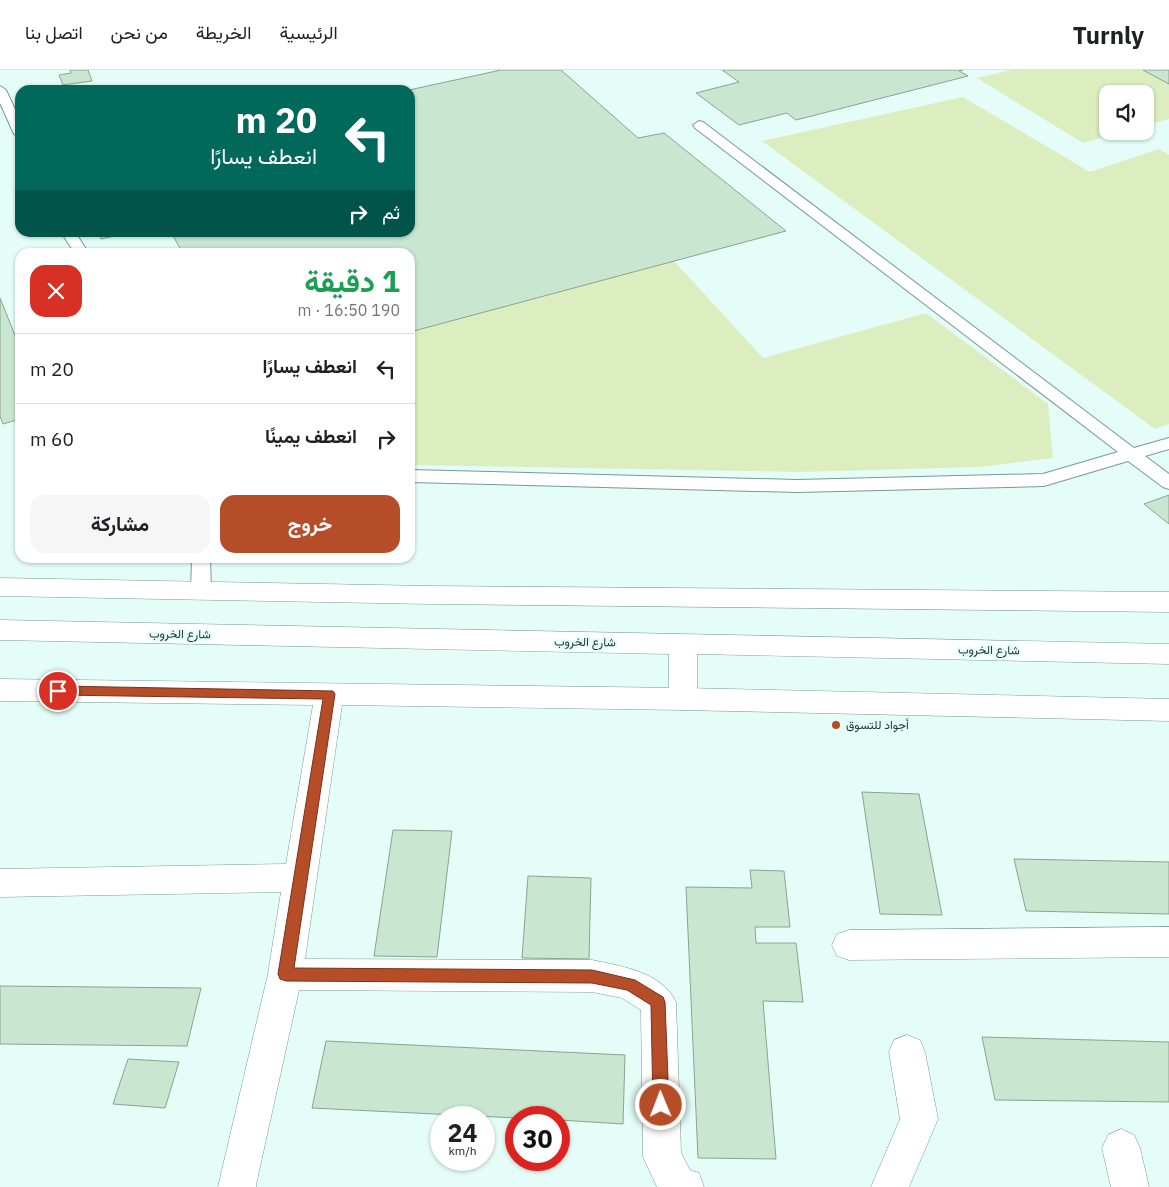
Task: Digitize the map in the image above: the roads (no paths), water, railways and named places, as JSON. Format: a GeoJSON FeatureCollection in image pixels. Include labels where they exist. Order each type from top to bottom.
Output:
{"type":"FeatureCollection","features":[{"type":"Feature","properties":{"kind":"street"},"geometry":{"type":"LineString","coordinates":[[0,587],[1169,602]]}},
{"type":"Feature","properties":{"kind":"street","name":"شارع الخروب"},"geometry":{"type":"LineString","coordinates":[[0,630],[1169,654]]}},
{"type":"Feature","properties":{"kind":"street"},"geometry":{"type":"LineString","coordinates":[[683,644],[683,699]]}},
{"type":"Feature","properties":{"kind":"street"},"geometry":{"type":"LineString","coordinates":[[0,690],[683,699],[1169,710]]}},
{"type":"Feature","properties":{"kind":"street"},"geometry":{"type":"LineString","coordinates":[[237,1186],[286,974],[329,694]]}},
{"type":"Feature","properties":{"kind":"street"},"geometry":{"type":"LineString","coordinates":[[0,883],[300,878]]}},
{"type":"Feature","properties":{"kind":"street"},"geometry":{"type":"LineString","coordinates":[[849,945],[1169,942]]}},
{"type":"Feature","properties":{"kind":"street"},"geometry":{"type":"LineString","coordinates":[[286,974],[592,976],[630,984],[658,1002],[662,1157],[677,1185],[685,1187]]}},
{"type":"Feature","properties":{"kind":"street"},"geometry":{"type":"LineString","coordinates":[[890,1187],[919,1119],[907,1052]]}},
{"type":"Feature","properties":{"kind":"street"},"geometry":{"type":"LineString","coordinates":[[1121,1148],[1130,1187]]}},
{"type":"Feature","properties":{"kind":"lane"},"geometry":{"type":"LineString","coordinates":[[0,90],[15,123]]}},
{"type":"Feature","properties":{"kind":"lane"},"geometry":{"type":"LineString","coordinates":[[699,124],[1169,483]]}},
{"type":"Feature","properties":{"kind":"lane"},"geometry":{"type":"LineString","coordinates":[[71,237],[78,248]]}},
{"type":"Feature","properties":{"kind":"lane"},"geometry":{"type":"LineString","coordinates":[[415,476],[797,486],[1044,480],[1169,443]]}},
{"type":"Feature","properties":{"kind":"lane"},"geometry":{"type":"LineString","coordinates":[[201,563],[201,591]]}},
{"type":"Feature","properties":{"kind":"place","name":"أجواد للتسوق"},"geometry":{"type":"Point","coordinates":[836,725]}}]}
